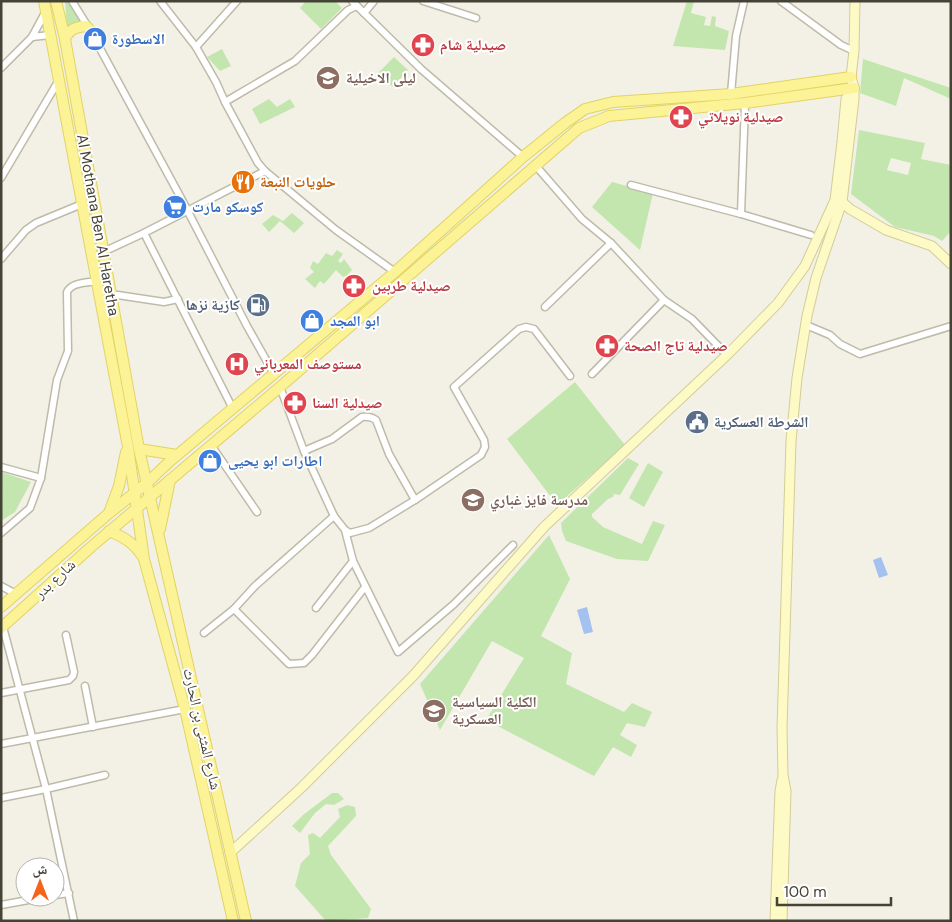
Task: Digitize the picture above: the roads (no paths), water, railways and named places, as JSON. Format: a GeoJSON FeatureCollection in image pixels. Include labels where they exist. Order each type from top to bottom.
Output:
{"type":"FeatureCollection","features":[{"type":"Feature","properties":{"kind":"main road","name":"Al Mothana Ben Al Haretha"},"geometry":{"type":"LineString","coordinates":[[56,1],[65,39],[139,449],[150,496]]}},
{"type":"Feature","properties":{"kind":"main road"},"geometry":{"type":"LineString","coordinates":[[782,921],[786,791],[783,775],[782,728],[791,441],[797,378],[807,316],[816,278],[842,202],[850,141],[854,88],[851,77],[854,51],[855,1]]}},
{"type":"Feature","properties":{"kind":"main road","name":"شارع المثنى بن الحارث"},"geometry":{"type":"LineString","coordinates":[[45,6],[128,447],[144,559],[185,709],[233,921]]}},
{"type":"Feature","properties":{"kind":"main road"},"geometry":{"type":"LineString","coordinates":[[65,39],[67,34],[75,27],[86,26],[90,30]]}},
{"type":"Feature","properties":{"kind":"main road","name":"شارع بدر"},"geometry":{"type":"LineString","coordinates":[[1,607],[108,514],[147,483],[177,455],[395,272],[565,123],[585,109],[613,102],[731,94],[851,77]]}},
{"type":"Feature","properties":{"kind":"main road"},"geometry":{"type":"LineString","coordinates":[[230,853],[301,788],[413,676],[544,527],[727,355],[778,303],[805,266],[835,200],[846,99],[854,88]]}},
{"type":"Feature","properties":{"kind":"main road","name":"شارع بدر"},"geometry":{"type":"LineString","coordinates":[[2,627],[109,530],[280,387],[579,128],[609,116],[745,103],[854,88]]}},
{"type":"Feature","properties":{"kind":"main road"},"geometry":{"type":"LineString","coordinates":[[483,194],[492,204]]}},
{"type":"Feature","properties":{"kind":"main road"},"geometry":{"type":"LineString","coordinates":[[842,202],[850,209],[886,230],[932,246],[951,264]]}},
{"type":"Feature","properties":{"kind":"main road"},"geometry":{"type":"LineString","coordinates":[[274,374],[280,387]]}},
{"type":"Feature","properties":{"kind":"main road"},"geometry":{"type":"LineString","coordinates":[[108,514],[119,486],[128,447]]}},
{"type":"Feature","properties":{"kind":"main road"},"geometry":{"type":"LineString","coordinates":[[139,449],[177,455]]}},
{"type":"Feature","properties":{"kind":"main road"},"geometry":{"type":"LineString","coordinates":[[158,538],[170,480]]}},
{"type":"Feature","properties":{"kind":"main road","name":"شارع المثنى بن الحارث"},"geometry":{"type":"LineString","coordinates":[[150,496],[246,921]]}},
{"type":"Feature","properties":{"kind":"main road"},"geometry":{"type":"LineString","coordinates":[[109,530],[126,538],[144,559]]}},
{"type":"Feature","properties":{"kind":"main road"},"geometry":{"type":"LineString","coordinates":[[83,536],[91,546]]}},
{"type":"Feature","properties":{"kind":"main road"},"geometry":{"type":"LineString","coordinates":[[775,921],[780,791],[783,775]]}},
{"type":"Feature","properties":{"kind":"street"},"geometry":{"type":"LineString","coordinates":[[72,1],[90,30],[274,374]]}},
{"type":"Feature","properties":{"kind":"street"},"geometry":{"type":"LineString","coordinates":[[160,1],[196,47],[258,163],[336,230],[395,272]]}},
{"type":"Feature","properties":{"kind":"street"},"geometry":{"type":"LineString","coordinates":[[196,47],[237,1]]}},
{"type":"Feature","properties":{"kind":"street"},"geometry":{"type":"LineString","coordinates":[[364,13],[374,1]]}},
{"type":"Feature","properties":{"kind":"street"},"geometry":{"type":"LineString","coordinates":[[424,1],[476,18]]}},
{"type":"Feature","properties":{"kind":"street"},"geometry":{"type":"LineString","coordinates":[[731,94],[736,36],[744,1]]}},
{"type":"Feature","properties":{"kind":"street"},"geometry":{"type":"LineString","coordinates":[[780,1],[841,45],[854,51]]}},
{"type":"Feature","properties":{"kind":"street"},"geometry":{"type":"LineString","coordinates":[[225,102],[295,61],[354,4],[421,69],[524,158]]}},
{"type":"Feature","properties":{"kind":"street"},"geometry":{"type":"LineString","coordinates":[[1,68],[32,37],[45,6]]}},
{"type":"Feature","properties":{"kind":"street"},"geometry":{"type":"LineString","coordinates":[[32,37],[50,35]]}},
{"type":"Feature","properties":{"kind":"street"},"geometry":{"type":"LineString","coordinates":[[1,178],[59,80]]}},
{"type":"Feature","properties":{"kind":"street"},"geometry":{"type":"LineString","coordinates":[[741,214],[745,103]]}},
{"type":"Feature","properties":{"kind":"street"},"geometry":{"type":"LineString","coordinates":[[536,166],[582,219],[611,243],[664,300],[692,319],[727,355]]}},
{"type":"Feature","properties":{"kind":"street"},"geometry":{"type":"LineString","coordinates":[[104,252],[188,211],[265,170]]}},
{"type":"Feature","properties":{"kind":"street"},"geometry":{"type":"LineString","coordinates":[[630,185],[741,214],[811,235]]}},
{"type":"Feature","properties":{"kind":"street"},"geometry":{"type":"LineString","coordinates":[[1,259],[26,230],[36,223],[82,204]]}},
{"type":"Feature","properties":{"kind":"street"},"geometry":{"type":"LineString","coordinates":[[144,233],[232,409]]}},
{"type":"Feature","properties":{"kind":"street"},"geometry":{"type":"LineString","coordinates":[[545,307],[611,243]]}},
{"type":"Feature","properties":{"kind":"street"},"geometry":{"type":"LineString","coordinates":[[1,533],[30,508],[41,478],[57,380],[68,351],[67,292],[74,285],[97,281]]}},
{"type":"Feature","properties":{"kind":"street"},"geometry":{"type":"LineString","coordinates":[[111,294],[164,302],[178,299]]}},
{"type":"Feature","properties":{"kind":"street"},"geometry":{"type":"LineString","coordinates":[[592,374],[664,300]]}},
{"type":"Feature","properties":{"kind":"street"},"geometry":{"type":"LineString","coordinates":[[806,326],[830,335],[840,344],[860,354],[951,326]]}},
{"type":"Feature","properties":{"kind":"street"},"geometry":{"type":"LineString","coordinates":[[280,387],[304,451],[334,516],[345,530],[350,533],[369,528],[415,500],[481,455],[484,451],[484,440],[454,387],[519,329],[526,327],[534,329],[570,376]]}},
{"type":"Feature","properties":{"kind":"street"},"geometry":{"type":"LineString","coordinates":[[304,451],[332,439],[362,417],[368,416],[373,418],[376,420],[389,454],[415,500]]}},
{"type":"Feature","properties":{"kind":"street"},"geometry":{"type":"LineString","coordinates":[[211,445],[256,512]]}},
{"type":"Feature","properties":{"kind":"street"},"geometry":{"type":"LineString","coordinates":[[1,467],[41,478]]}},
{"type":"Feature","properties":{"kind":"street"},"geometry":{"type":"LineString","coordinates":[[204,633],[234,609],[255,586],[334,516]]}},
{"type":"Feature","properties":{"kind":"street"},"geometry":{"type":"LineString","coordinates":[[345,530],[353,561],[398,652],[454,604],[513,545]]}},
{"type":"Feature","properties":{"kind":"street"},"geometry":{"type":"LineString","coordinates":[[316,608],[353,561]]}},
{"type":"Feature","properties":{"kind":"street"},"geometry":{"type":"LineString","coordinates":[[1,586],[16,594]]}},
{"type":"Feature","properties":{"kind":"street"},"geometry":{"type":"LineString","coordinates":[[234,609],[289,664],[304,663],[365,587]]}},
{"type":"Feature","properties":{"kind":"street"},"geometry":{"type":"LineString","coordinates":[[2,627],[46,789],[74,921]]}},
{"type":"Feature","properties":{"kind":"street"},"geometry":{"type":"LineString","coordinates":[[1,693],[69,680],[74,672],[66,635]]}},
{"type":"Feature","properties":{"kind":"street"},"geometry":{"type":"LineString","coordinates":[[85,686],[93,728]]}},
{"type":"Feature","properties":{"kind":"street"},"geometry":{"type":"LineString","coordinates":[[1,744],[185,709]]}},
{"type":"Feature","properties":{"kind":"street"},"geometry":{"type":"LineString","coordinates":[[1,798],[105,775]]}},
{"type":"Feature","properties":{"kind":"street"},"geometry":{"type":"LineString","coordinates":[[65,894],[69,893]]}},
{"type":"Feature","properties":{"kind":"street"},"geometry":{"type":"LineString","coordinates":[[1,905],[15,902]]}},
{"type":"Feature","properties":{"kind":"water"},"geometry":{"type":"Polygon","coordinates":[[[881,557],[888,575],[879,578],[873,560],[881,557]]]}},
{"type":"Feature","properties":{"kind":"water"},"geometry":{"type":"Polygon","coordinates":[[[587,607],[593,632],[584,634],[577,610],[587,607]]]}},
{"type":"Feature","properties":{"kind":"place","name":"الاسطورة"},"geometry":{"type":"Point","coordinates":[95,39]}},
{"type":"Feature","properties":{"kind":"place","name":"صيدلية شام"},"geometry":{"type":"Point","coordinates":[423,45]}},
{"type":"Feature","properties":{"kind":"place","name":"ليلى الاخيلية"},"geometry":{"type":"Point","coordinates":[328,78]}},
{"type":"Feature","properties":{"kind":"place","name":"صيدلية نويلاتي"},"geometry":{"type":"Point","coordinates":[681,117]}},
{"type":"Feature","properties":{"kind":"place","name":"حلويات النبعة"},"geometry":{"type":"Point","coordinates":[243,182]}},
{"type":"Feature","properties":{"kind":"place","name":"كوسكو مارت"},"geometry":{"type":"Point","coordinates":[175,207]}},
{"type":"Feature","properties":{"kind":"place","name":"صيدلية طربين"},"geometry":{"type":"Point","coordinates":[354,286]}},
{"type":"Feature","properties":{"kind":"place","name":"كازية نزها"},"geometry":{"type":"Point","coordinates":[258,305]}},
{"type":"Feature","properties":{"kind":"place","name":"ابو المجد"},"geometry":{"type":"Point","coordinates":[312,321]}},
{"type":"Feature","properties":{"kind":"place","name":"صيدلية تاج الصحة"},"geometry":{"type":"Point","coordinates":[607,346]}},
{"type":"Feature","properties":{"kind":"place","name":"مستوصف المعرباني"},"geometry":{"type":"Point","coordinates":[237,364]}},
{"type":"Feature","properties":{"kind":"place","name":"صيدلية السنا"},"geometry":{"type":"Point","coordinates":[295,403]}},
{"type":"Feature","properties":{"kind":"place","name":"الشرطة العسكرية"},"geometry":{"type":"Point","coordinates":[697,422]}},
{"type":"Feature","properties":{"kind":"place","name":"اطارات ابو يحيى"},"geometry":{"type":"Point","coordinates":[210,461]}},
{"type":"Feature","properties":{"kind":"place","name":"مدرسة فايز غباري"},"geometry":{"type":"Point","coordinates":[473,500]}},
{"type":"Feature","properties":{"kind":"place","name":"الكلية السياسية العسكرية"},"geometry":{"type":"Point","coordinates":[434,711]}}]}
